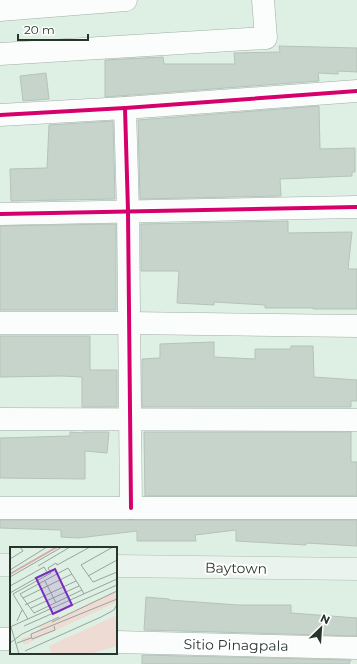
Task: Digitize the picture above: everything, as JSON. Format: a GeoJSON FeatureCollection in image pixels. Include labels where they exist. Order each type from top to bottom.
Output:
{"type":"FeatureCollection","features":[{"type":"Feature","properties":{"kind":"main road","name":"Baytown"},"geometry":{"type":"LineString","coordinates":[[117,566],[357,570]]}},
{"type":"Feature","properties":{"kind":"street"},"geometry":{"type":"LineString","coordinates":[[0,10],[126,0]]}},
{"type":"Feature","properties":{"kind":"street"},"geometry":{"type":"LineString","coordinates":[[0,54],[266,38],[263,0]]}},
{"type":"Feature","properties":{"kind":"street"},"geometry":{"type":"LineString","coordinates":[[0,115],[357,92]]}},
{"type":"Feature","properties":{"kind":"street"},"geometry":{"type":"LineString","coordinates":[[124,108],[130,323],[131,508]]}},
{"type":"Feature","properties":{"kind":"street"},"geometry":{"type":"LineString","coordinates":[[0,214],[357,207]]}},
{"type":"Feature","properties":{"kind":"street"},"geometry":{"type":"LineString","coordinates":[[0,323],[357,326]]}},
{"type":"Feature","properties":{"kind":"street"},"geometry":{"type":"LineString","coordinates":[[0,419],[357,420]]}},
{"type":"Feature","properties":{"kind":"street"},"geometry":{"type":"LineString","coordinates":[[0,508],[357,508]]}},
{"type":"Feature","properties":{"kind":"street","name":"Sitio Pinagpala"},"geometry":{"type":"LineString","coordinates":[[117,642],[357,648]]}},
{"type":"Feature","properties":{"kind":"building"},"geometry":{"type":"Polygon","coordinates":[[[279,46],[357,48],[357,72],[338,71],[338,74],[318,73],[319,81],[105,97],[105,60],[163,57],[164,64],[235,64],[234,53],[280,52],[279,46]]]}},
{"type":"Feature","properties":{"kind":"building"},"geometry":{"type":"Polygon","coordinates":[[[46,73],[49,99],[23,101],[20,76],[46,73]]]}},
{"type":"Feature","properties":{"kind":"building"},"geometry":{"type":"Polygon","coordinates":[[[319,106],[320,149],[355,148],[355,172],[352,172],[352,176],[280,179],[281,196],[140,199],[138,120],[319,106]]]}},
{"type":"Feature","properties":{"kind":"building"},"geometry":{"type":"Polygon","coordinates":[[[113,121],[115,199],[11,201],[10,169],[47,168],[49,125],[113,121]]]}},
{"type":"Feature","properties":{"kind":"building"},"geometry":{"type":"Polygon","coordinates":[[[288,221],[288,233],[352,232],[348,269],[357,269],[357,309],[265,308],[265,305],[214,302],[214,305],[177,303],[179,271],[141,271],[141,224],[288,221]]]}},
{"type":"Feature","properties":{"kind":"building"},"geometry":{"type":"Polygon","coordinates":[[[116,224],[116,310],[0,310],[0,226],[116,224]]]}},
{"type":"Feature","properties":{"kind":"building"},"geometry":{"type":"Polygon","coordinates":[[[0,336],[90,336],[90,370],[117,370],[117,407],[82,407],[82,377],[0,377],[0,336]]]}},
{"type":"Feature","properties":{"kind":"building"},"geometry":{"type":"Polygon","coordinates":[[[214,342],[214,357],[255,359],[255,349],[291,349],[291,346],[313,346],[314,377],[357,380],[357,401],[351,401],[351,407],[142,407],[142,359],[160,358],[160,344],[214,342]]]}},
{"type":"Feature","properties":{"kind":"building"},"geometry":{"type":"Polygon","coordinates":[[[70,432],[109,432],[107,453],[85,451],[85,479],[0,478],[0,438],[70,436],[70,432]]]}},
{"type":"Feature","properties":{"kind":"building"},"geometry":{"type":"Polygon","coordinates":[[[144,432],[351,432],[351,462],[357,462],[357,496],[145,496],[144,432]]]}},
{"type":"Feature","properties":{"kind":"building"},"geometry":{"type":"Polygon","coordinates":[[[0,520],[357,520],[357,546],[236,541],[236,530],[195,535],[196,541],[137,541],[137,531],[78,538],[61,537],[61,530],[0,528],[0,520]]]}},
{"type":"Feature","properties":{"kind":"building"},"geometry":{"type":"Polygon","coordinates":[[[146,597],[238,605],[291,605],[291,613],[357,618],[357,636],[144,630],[146,597]]]}},
{"type":"Feature","properties":{"kind":"building"},"geometry":{"type":"Polygon","coordinates":[[[142,655],[351,660],[349,664],[142,664],[142,655]]]}},
{"type":"Feature","properties":{"kind":"cycle path"},"geometry":{"type":"LineString","coordinates":[[0,115],[125,108],[357,91]]}},
{"type":"Feature","properties":{"kind":"cycle path"},"geometry":{"type":"LineString","coordinates":[[125,108],[128,211],[131,508]]}},
{"type":"Feature","properties":{"kind":"cycle path"},"geometry":{"type":"LineString","coordinates":[[0,214],[357,207]]}}]}
